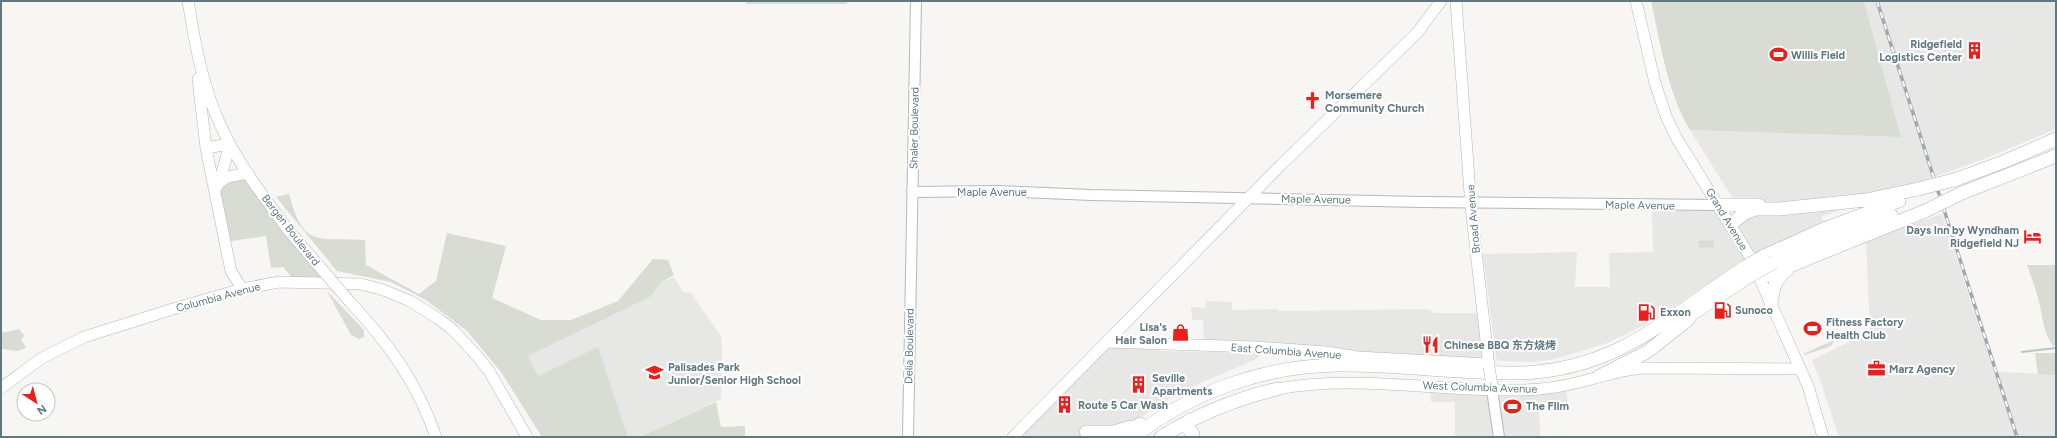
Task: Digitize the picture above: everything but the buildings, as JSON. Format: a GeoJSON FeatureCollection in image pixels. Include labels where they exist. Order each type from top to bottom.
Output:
{"type":"FeatureCollection","features":[{"type":"Feature","properties":{"kind":"highway"},"geometry":{"type":"LineString","coordinates":[[1771,303],[1776,282],[1782,273],[1790,267],[1957,179],[2003,162],[2056,139]]}},
{"type":"Feature","properties":{"kind":"highway"},"geometry":{"type":"LineString","coordinates":[[1731,224],[1745,213],[1754,209],[1799,207],[1874,199],[1921,199],[1962,194],[2056,156]]}},
{"type":"Feature","properties":{"kind":"highway"},"geometry":{"type":"LineString","coordinates":[[1134,437],[1172,411],[1210,392],[1248,378],[1289,369],[1347,365],[1522,373],[1568,368],[1590,362],[1622,348],[1695,307],[1751,274],[1768,260],[1855,228],[1921,199]]}},
{"type":"Feature","properties":{"kind":"highway"},"geometry":{"type":"LineString","coordinates":[[1720,205],[1799,207]]}},
{"type":"Feature","properties":{"kind":"highway"},"geometry":{"type":"LineString","coordinates":[[1751,274],[1790,267]]}},
{"type":"Feature","properties":{"kind":"highway"},"geometry":{"type":"LineString","coordinates":[[1488,366],[1534,365],[1577,358],[1695,307]]}},
{"type":"Feature","properties":{"kind":"highway"},"geometry":{"type":"LineString","coordinates":[[1600,376],[1647,352],[1695,307]]}},
{"type":"Feature","properties":{"kind":"highway"},"geometry":{"type":"LineString","coordinates":[[1147,437],[1187,412],[1218,397],[1263,383],[1297,376],[1355,373],[1519,381],[1543,380],[1578,374],[1606,365],[1632,352],[1695,307]]}},
{"type":"Feature","properties":{"kind":"highway"},"geometry":{"type":"LineString","coordinates":[[1086,432],[1119,432],[1143,421],[1198,389],[1244,371],[1297,360],[1358,357]]}},
{"type":"Feature","properties":{"kind":"highway"},"geometry":{"type":"LineString","coordinates":[[1161,437],[1190,420],[1231,402],[1277,389]]}},
{"type":"Feature","properties":{"kind":"highway"},"geometry":{"type":"LineString","coordinates":[[1190,420],[1187,427],[1193,434]]}},
{"type":"Feature","properties":{"kind":"highway"},"geometry":{"type":"LineString","coordinates":[[1122,437],[1143,421]]}},
{"type":"Feature","properties":{"kind":"main road","name":"Bergen Boulevard"},"geometry":{"type":"LineString","coordinates":[[188,1],[194,40],[209,95],[220,125],[230,144],[248,174],[289,231],[350,302],[382,336],[402,366],[416,391],[436,437]]}},
{"type":"Feature","properties":{"kind":"main road"},"geometry":{"type":"LineString","coordinates":[[1012,437],[1249,198],[1417,33],[1441,1]]}},
{"type":"Feature","properties":{"kind":"main road","name":"Broad Avenue"},"geometry":{"type":"LineString","coordinates":[[1456,1],[1471,202],[1488,366],[1492,387]]}},
{"type":"Feature","properties":{"kind":"main road","name":"Grand Avenue"},"geometry":{"type":"LineString","coordinates":[[1636,1],[1655,83],[1666,116],[1677,139],[1720,205],[1744,246],[1751,274],[1771,303],[1813,401],[1824,437]]}},
{"type":"Feature","properties":{"kind":"main road"},"geometry":{"type":"LineString","coordinates":[[194,40],[206,148],[217,187],[231,271],[242,289]]}},
{"type":"Feature","properties":{"kind":"main road"},"geometry":{"type":"LineString","coordinates":[[206,148],[230,144],[217,187]]}},
{"type":"Feature","properties":{"kind":"main road"},"geometry":{"type":"LineString","coordinates":[[217,187],[227,177],[248,174]]}},
{"type":"Feature","properties":{"kind":"main road","name":"Columbia Avenue"},"geometry":{"type":"LineString","coordinates":[[1,388],[36,362],[67,345],[108,329],[242,289],[272,283],[293,281],[360,284],[374,286],[423,308],[454,331],[467,344],[494,379],[527,437]]}},
{"type":"Feature","properties":{"kind":"main road","name":"East Columbia Avenue"},"geometry":{"type":"LineString","coordinates":[[1107,342],[1327,352],[1358,357],[1488,366]]}},
{"type":"Feature","properties":{"kind":"main road","name":"West Columbia Avenue"},"geometry":{"type":"LineString","coordinates":[[1277,389],[1310,384],[1345,382],[1492,387],[1520,390],[1549,388],[1642,368],[1800,369]]}},
{"type":"Feature","properties":{"kind":"street","name":"Shaler Boulevard"},"geometry":{"type":"LineString","coordinates":[[911,256],[916,1]]}},
{"type":"Feature","properties":{"kind":"street","name":"Maple Avenue"},"geometry":{"type":"LineString","coordinates":[[912,192],[999,190],[1091,195],[1720,205]]}},
{"type":"Feature","properties":{"kind":"street","name":"Delia Boulevard"},"geometry":{"type":"LineString","coordinates":[[908,437],[911,256]]}},
{"type":"Feature","properties":{"kind":"street","name":"Broad Avenue"},"geometry":{"type":"LineString","coordinates":[[1492,387],[1499,437]]}},
{"type":"Feature","properties":{"kind":"shaded area"},"geometry":{"type":"Polygon","coordinates":[[[746,1],[847,1],[847,4],[746,4],[746,1]]]}},
{"type":"Feature","properties":{"kind":"shaded area"},"geometry":{"type":"Polygon","coordinates":[[[1651,1],[1864,1],[1901,137],[1690,130],[1682,115],[1670,84],[1651,1]]]}},
{"type":"Feature","properties":{"kind":"shaded area"},"geometry":{"type":"Polygon","coordinates":[[[1864,1],[2056,1],[2056,129],[1982,160],[1821,217],[1824,221],[1744,259],[1663,314],[1645,325],[1607,343],[1555,359],[1533,362],[1498,361],[1496,357],[1483,254],[1577,252],[1575,287],[1610,287],[1609,253],[1653,252],[1652,210],[1715,211],[1725,228],[1751,212],[1737,205],[1690,130],[1901,137],[1864,1]]]}},
{"type":"Feature","properties":{"kind":"shaded area"},"geometry":{"type":"Polygon","coordinates":[[[248,173],[333,282],[295,281],[283,267],[271,268],[266,236],[225,242],[219,183],[248,173]]]}},
{"type":"Feature","properties":{"kind":"shaded area"},"geometry":{"type":"Polygon","coordinates":[[[289,194],[300,224],[307,232],[323,239],[365,240],[366,265],[419,294],[436,281],[447,233],[506,246],[492,298],[541,320],[571,320],[618,301],[653,259],[668,260],[674,275],[661,282],[650,297],[528,356],[538,376],[598,347],[628,437],[542,437],[501,372],[467,331],[426,300],[391,282],[337,271],[276,197],[289,194]]]}},
{"type":"Feature","properties":{"kind":"shaded area"},"geometry":{"type":"Polygon","coordinates":[[[1942,214],[1994,372],[2056,374],[2056,437],[1839,437],[1812,360],[1870,332],[1866,239],[1942,214]]]}},
{"type":"Feature","properties":{"kind":"shaded area"},"geometry":{"type":"Polygon","coordinates":[[[1714,240],[1714,247],[1699,248],[1698,241],[1714,240]]]}},
{"type":"Feature","properties":{"kind":"shaded area"},"geometry":{"type":"Polygon","coordinates":[[[2027,265],[2056,265],[2056,345],[2053,346],[2047,335],[2038,298],[2027,265]]]}},
{"type":"Feature","properties":{"kind":"shaded area"},"geometry":{"type":"Polygon","coordinates":[[[674,277],[683,292],[691,293],[721,336],[721,399],[640,437],[628,437],[598,348],[538,376],[528,356],[650,297],[661,282],[674,277]]]}},
{"type":"Feature","properties":{"kind":"shaded area"},"geometry":{"type":"Polygon","coordinates":[[[327,291],[364,330],[364,337],[359,339],[351,335],[327,291]]]}},
{"type":"Feature","properties":{"kind":"shaded area"},"geometry":{"type":"Polygon","coordinates":[[[1206,301],[1232,302],[1232,310],[1278,309],[1278,311],[1428,309],[1434,313],[1482,313],[1488,364],[1204,345],[1203,320],[1192,320],[1191,307],[1205,308],[1206,301]]]}},
{"type":"Feature","properties":{"kind":"shaded area"},"geometry":{"type":"Polygon","coordinates":[[[19,329],[25,336],[21,339],[26,348],[18,351],[1,349],[1,333],[19,329]]]}},
{"type":"Feature","properties":{"kind":"shaded area"},"geometry":{"type":"Polygon","coordinates":[[[1833,333],[1835,340],[1831,346],[1805,355],[1803,354],[1832,341],[1829,335],[1833,333]]]}},
{"type":"Feature","properties":{"kind":"shaded area"},"geometry":{"type":"Polygon","coordinates":[[[1111,345],[1162,351],[1262,353],[1255,360],[1205,381],[1161,403],[1127,427],[1082,428],[1082,437],[1020,437],[1111,345]]]}},
{"type":"Feature","properties":{"kind":"shaded area"},"geometry":{"type":"Polygon","coordinates":[[[2035,353],[2056,353],[2056,375],[2038,374],[2035,353]]]}},
{"type":"Feature","properties":{"kind":"shaded area"},"geometry":{"type":"Polygon","coordinates":[[[1566,385],[1568,404],[1539,403],[1540,437],[1455,437],[1455,402],[1431,402],[1430,386],[1566,385]]]}},
{"type":"Feature","properties":{"kind":"shaded area"},"geometry":{"type":"Polygon","coordinates":[[[716,402],[721,427],[745,426],[745,437],[640,437],[716,402]]]}},
{"type":"Feature","properties":{"kind":"waterway"},"geometry":{"type":"LineString","coordinates":[[2022,352],[2056,348]]}},
{"type":"Feature","properties":{"kind":"railway"},"geometry":{"type":"LineString","coordinates":[[1877,1],[2017,437]]}},
{"type":"Feature","properties":{"kind":"place","name":"Ridgefield Logistics Center"},"geometry":{"type":"Point","coordinates":[1975,50]}},
{"type":"Feature","properties":{"kind":"place","name":"Willis Field"},"geometry":{"type":"Point","coordinates":[1778,55]}},
{"type":"Feature","properties":{"kind":"place","name":"Morsemere Community Church"},"geometry":{"type":"Point","coordinates":[1312,101]}},
{"type":"Feature","properties":{"kind":"place","name":"Days Inn by Wyndham Ridgefield NJ"},"geometry":{"type":"Point","coordinates":[2032,236]}},
{"type":"Feature","properties":{"kind":"place","name":"Sunoco"},"geometry":{"type":"Point","coordinates":[1722,310]}},
{"type":"Feature","properties":{"kind":"place","name":"Exxon"},"geometry":{"type":"Point","coordinates":[1647,312]}},
{"type":"Feature","properties":{"kind":"place","name":"Fitness Factory Health Club"},"geometry":{"type":"Point","coordinates":[1813,328]}},
{"type":"Feature","properties":{"kind":"place","name":"Lisa's Hair Salon"},"geometry":{"type":"Point","coordinates":[1180,333]}},
{"type":"Feature","properties":{"kind":"place","name":"Chinese BBQ 东方烧烤"},"geometry":{"type":"Point","coordinates":[1431,345]}},
{"type":"Feature","properties":{"kind":"place","name":"Marz Agency"},"geometry":{"type":"Point","coordinates":[1876,369]}},
{"type":"Feature","properties":{"kind":"place","name":"Palisades Park Junior/Senior High School"},"geometry":{"type":"Point","coordinates":[655,373]}},
{"type":"Feature","properties":{"kind":"place","name":"Seville Apartments"},"geometry":{"type":"Point","coordinates":[1139,384]}},
{"type":"Feature","properties":{"kind":"place","name":"Route 5 Car Wash"},"geometry":{"type":"Point","coordinates":[1065,405]}},
{"type":"Feature","properties":{"kind":"place","name":"The FIlm"},"geometry":{"type":"Point","coordinates":[1513,406]}}]}
